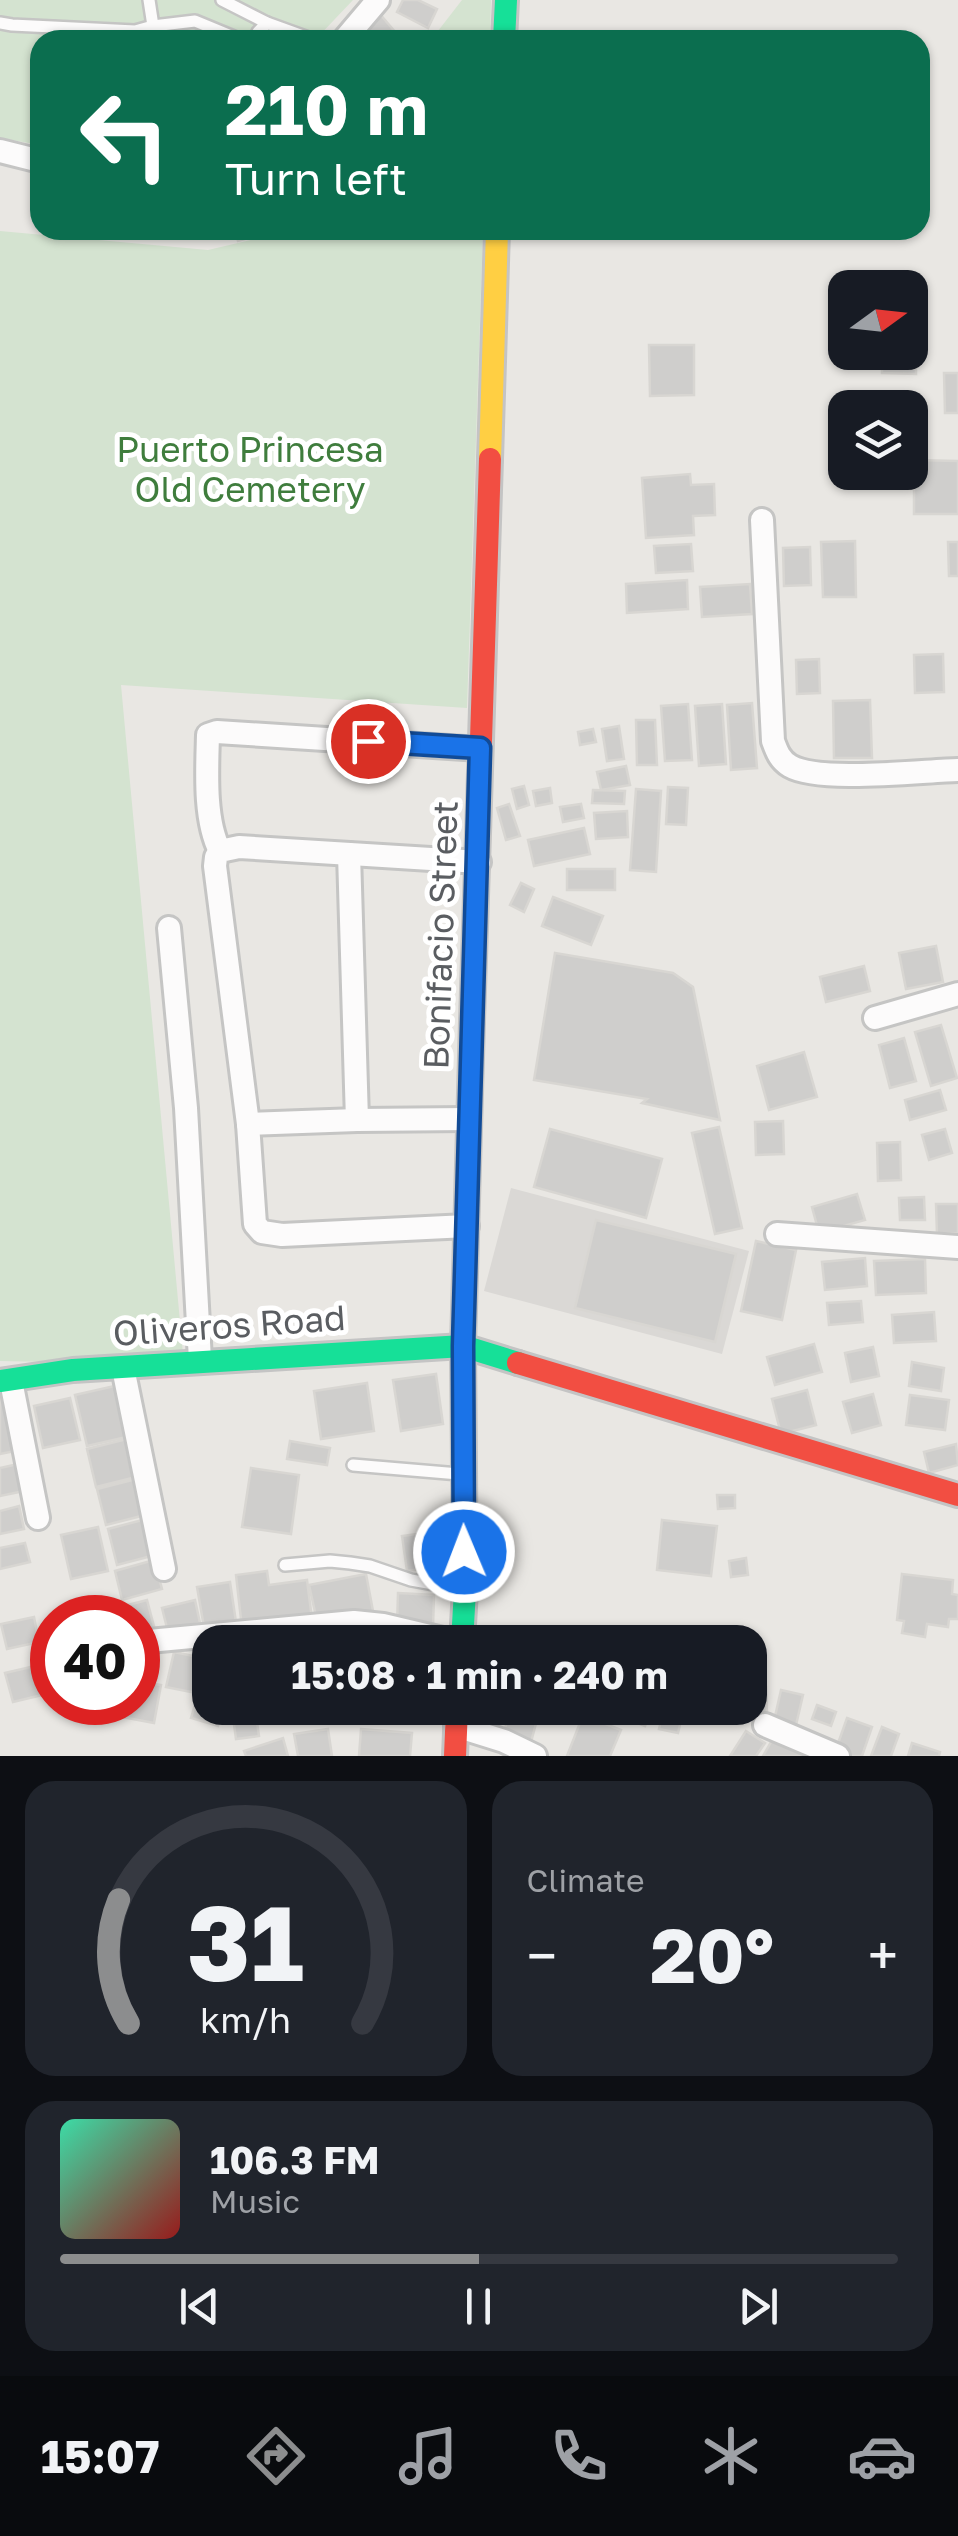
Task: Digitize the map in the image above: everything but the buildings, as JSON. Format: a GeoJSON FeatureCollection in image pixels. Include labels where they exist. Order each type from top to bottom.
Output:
{"type":"FeatureCollection","features":[{"type":"Feature","properties":{"kind":"street"},"geometry":{"type":"LineString","coordinates":[[352,30],[378,0]]}},
{"type":"Feature","properties":{"kind":"street"},"geometry":{"type":"LineString","coordinates":[[504,30],[506,0]]}},
{"type":"Feature","properties":{"kind":"street"},"geometry":{"type":"LineString","coordinates":[[0,151],[30,158]]}},
{"type":"Feature","properties":{"kind":"street","name":"Bonifacio Street"},"geometry":{"type":"LineString","coordinates":[[461,1625],[465,1590],[463,1346],[468,1119],[497,240]]}},
{"type":"Feature","properties":{"kind":"street"},"geometry":{"type":"LineString","coordinates":[[762,520],[772,741],[780,758],[793,768],[828,775],[958,770]]}},
{"type":"Feature","properties":{"kind":"street"},"geometry":{"type":"LineString","coordinates":[[220,852],[211,834],[208,735],[218,732],[480,748]]}},
{"type":"Feature","properties":{"kind":"street"},"geometry":{"type":"LineString","coordinates":[[468,1226],[282,1235],[262,1232],[254,1224],[248,1124],[215,873],[220,852],[239,847],[478,862]]}},
{"type":"Feature","properties":{"kind":"street"},"geometry":{"type":"LineString","coordinates":[[349,854],[357,1120]]}},
{"type":"Feature","properties":{"kind":"street"},"geometry":{"type":"LineString","coordinates":[[169,928],[186,1108],[200,1360]]}},
{"type":"Feature","properties":{"kind":"street"},"geometry":{"type":"LineString","coordinates":[[875,1018],[958,994]]}},
{"type":"Feature","properties":{"kind":"street"},"geometry":{"type":"LineString","coordinates":[[248,1124],[468,1119]]}},
{"type":"Feature","properties":{"kind":"street"},"geometry":{"type":"LineString","coordinates":[[778,1234],[958,1246]]}},
{"type":"Feature","properties":{"kind":"street","name":"Oliveros Road"},"geometry":{"type":"LineString","coordinates":[[6,1381],[73,1370],[200,1360],[463,1346],[958,1495]]}},
{"type":"Feature","properties":{"kind":"street"},"geometry":{"type":"LineString","coordinates":[[123,1368],[164,1569]]}},
{"type":"Feature","properties":{"kind":"street"},"geometry":{"type":"LineString","coordinates":[[6,1381],[38,1518]]}},
{"type":"Feature","properties":{"kind":"street"},"geometry":{"type":"LineString","coordinates":[[322,1625],[383,1625]]}},
{"type":"Feature","properties":{"kind":"street"},"geometry":{"type":"LineString","coordinates":[[160,1640],[192,1637]]}},
{"type":"Feature","properties":{"kind":"street"},"geometry":{"type":"LineString","coordinates":[[455,1756],[457,1725]]}},
{"type":"Feature","properties":{"kind":"street"},"geometry":{"type":"LineString","coordinates":[[472,1725],[535,1756]]}},
{"type":"Feature","properties":{"kind":"street"},"geometry":{"type":"LineString","coordinates":[[765,1726],[838,1756]]}},
{"type":"Feature","properties":{"kind":"lane"},"geometry":{"type":"LineString","coordinates":[[149,0],[152,26]]}},
{"type":"Feature","properties":{"kind":"lane"},"geometry":{"type":"LineString","coordinates":[[222,0],[288,30]]}},
{"type":"Feature","properties":{"kind":"lane"},"geometry":{"type":"LineString","coordinates":[[138,30],[195,21],[217,30]]}},
{"type":"Feature","properties":{"kind":"lane"},"geometry":{"type":"LineString","coordinates":[[260,30],[267,22]]}},
{"type":"Feature","properties":{"kind":"lane"},"geometry":{"type":"LineString","coordinates":[[0,23],[118,30]]}},
{"type":"Feature","properties":{"kind":"lane"},"geometry":{"type":"LineString","coordinates":[[353,1464],[463,1474]]}},
{"type":"Feature","properties":{"kind":"lane"},"geometry":{"type":"LineString","coordinates":[[285,1565],[350,1562],[411,1580],[465,1590]]}},
{"type":"Feature","properties":{"kind":"shaded area"},"geometry":{"type":"Polygon","coordinates":[[[511,1188],[749,1251],[722,1354],[484,1291],[511,1188]]]}},
{"type":"Feature","properties":{"kind":"green space"},"geometry":{"type":"Polygon","coordinates":[[[0,0],[353,0],[324,30],[30,30],[30,143],[0,138],[0,0]]]}},
{"type":"Feature","properties":{"kind":"green space"},"geometry":{"type":"Polygon","coordinates":[[[462,0],[491,0],[490,30],[439,30],[462,0]]]}},
{"type":"Feature","properties":{"kind":"green space","name":"Puerto Princesa Old Cemetery"},"geometry":{"type":"Polygon","coordinates":[[[0,231],[30,234],[30,240],[99,240],[208,250],[251,240],[483,240],[467,708],[121,685],[183,1354],[0,1361],[0,231]]]}},
{"type":"Feature","properties":{"kind":"traffic: fast"},"geometry":{"type":"LineString","coordinates":[[504,30],[506,0]]}},
{"type":"Feature","properties":{"kind":"traffic: fast"},"geometry":{"type":"LineString","coordinates":[[463,1625],[463,1346],[472,1021]]}},
{"type":"Feature","properties":{"kind":"traffic: fast"},"geometry":{"type":"LineString","coordinates":[[0,1381],[73,1370],[463,1346],[518,1363]]}},
{"type":"Feature","properties":{"kind":"traffic: slow"},"geometry":{"type":"LineString","coordinates":[[490,459],[497,240]]}},
{"type":"Feature","properties":{"kind":"traffic: jam"},"geometry":{"type":"LineString","coordinates":[[472,1021],[490,459]]}},
{"type":"Feature","properties":{"kind":"traffic: jam"},"geometry":{"type":"LineString","coordinates":[[518,1363],[958,1495]]}},
{"type":"Feature","properties":{"kind":"traffic: jam"},"geometry":{"type":"LineString","coordinates":[[455,1756],[456,1725]]}},
{"type":"Feature","properties":{"kind":"route"},"geometry":{"type":"LineString","coordinates":[[368,741],[480,748],[463,1346],[464,1552]]}}]}
